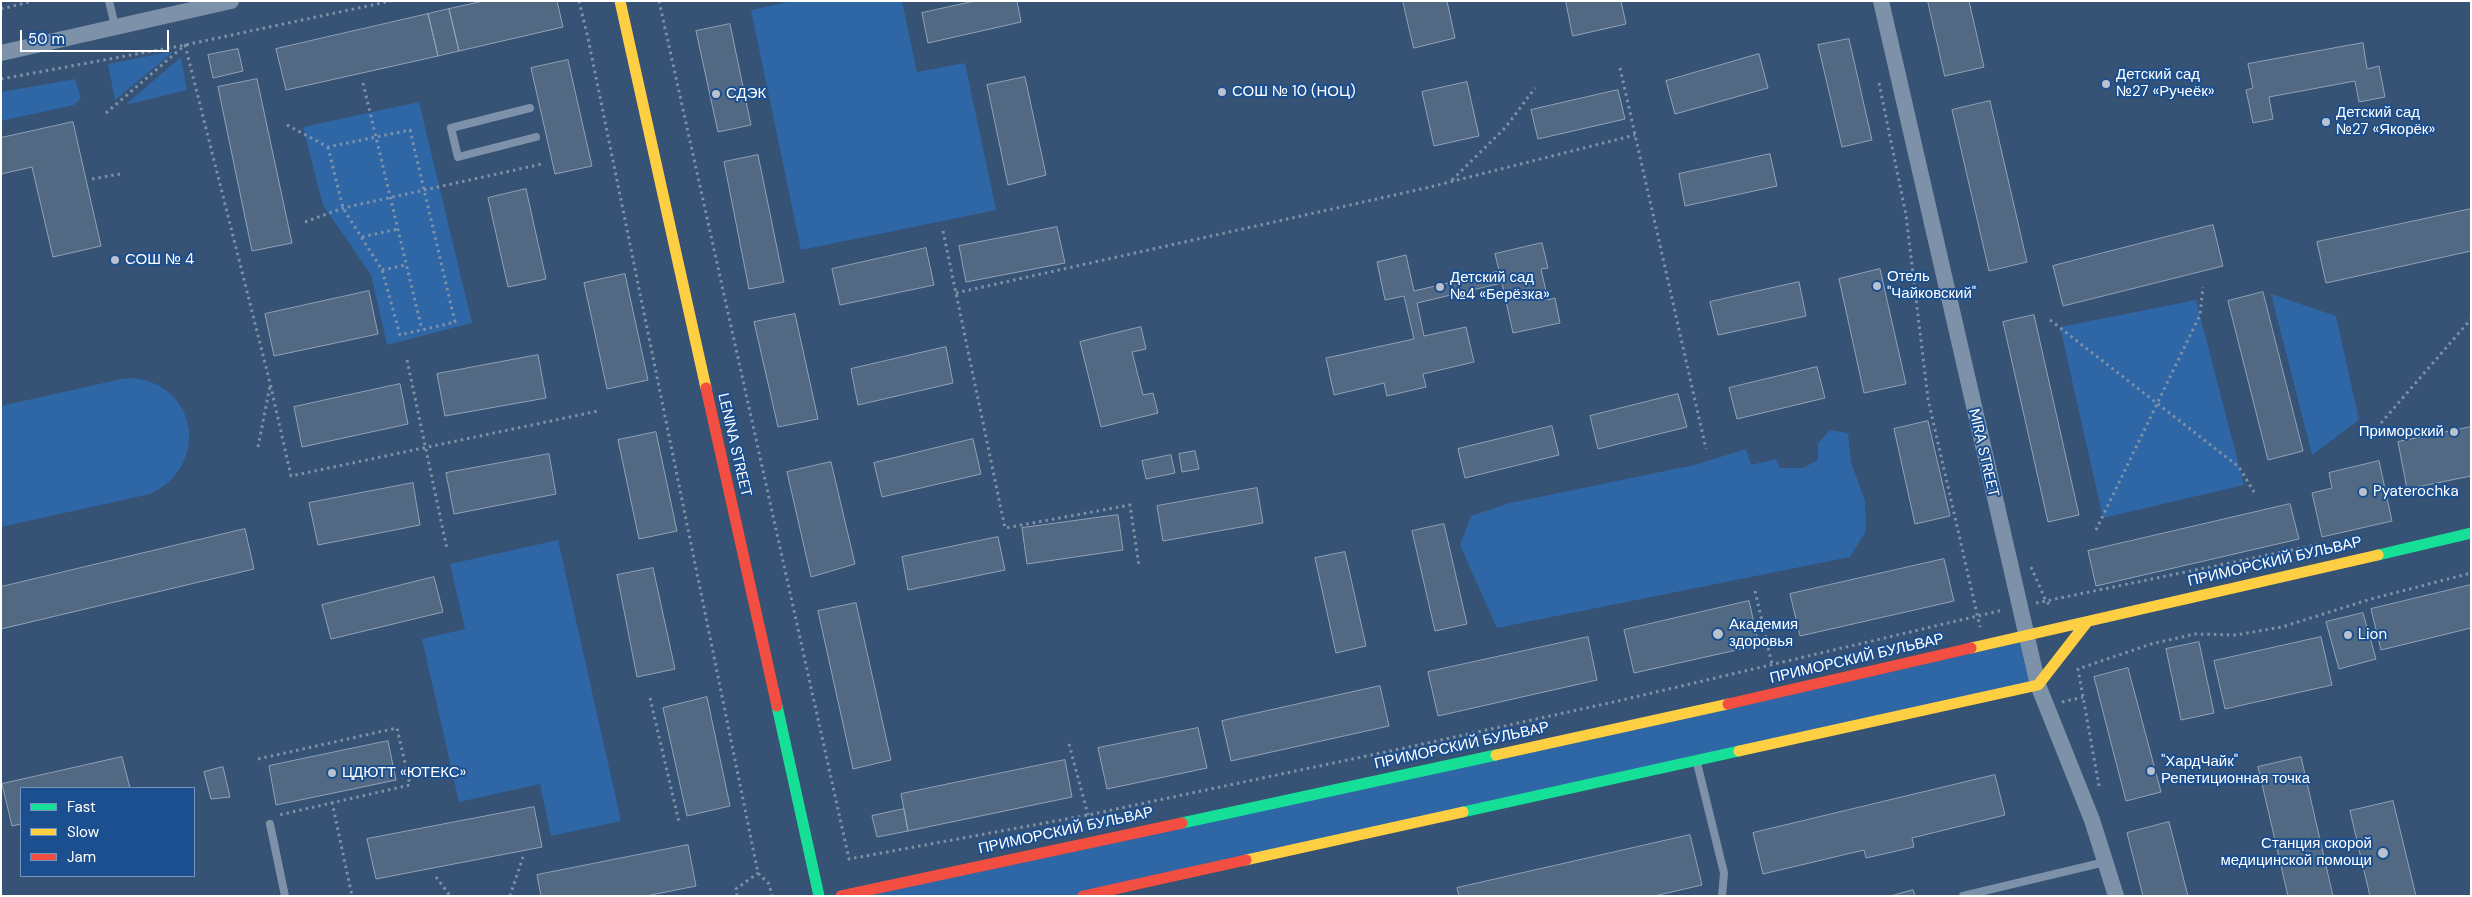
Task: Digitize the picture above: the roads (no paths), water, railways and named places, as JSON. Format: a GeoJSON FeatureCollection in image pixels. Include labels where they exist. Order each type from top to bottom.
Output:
{"type":"FeatureCollection","features":[{"type":"Feature","properties":{"kind":"street"},"geometry":{"type":"LineString","coordinates":[[1,53],[231,1]]}},
{"type":"Feature","properties":{"kind":"street","name":"LENINA STREET"},"geometry":{"type":"LineString","coordinates":[[620,1],[820,896]]}},
{"type":"Feature","properties":{"kind":"street","name":"MIRA STREET"},"geometry":{"type":"LineString","coordinates":[[1880,1],[2025,636],[2038,685],[2092,820],[2116,896]]}},
{"type":"Feature","properties":{"kind":"street","name":"ПРИМОРСКИЙ БУЛЬВАР"},"geometry":{"type":"LineString","coordinates":[[841,896],[1623,728],[2471,533]]}},
{"type":"Feature","properties":{"kind":"street"},"geometry":{"type":"LineString","coordinates":[[1083,896],[2038,685],[2087,622]]}},
{"type":"Feature","properties":{"kind":"lane"},"geometry":{"type":"LineString","coordinates":[[110,1],[115,26]]}},
{"type":"Feature","properties":{"kind":"lane"},"geometry":{"type":"LineString","coordinates":[[530,108],[451,128],[458,157],[536,137]]}},
{"type":"Feature","properties":{"kind":"lane"},"geometry":{"type":"LineString","coordinates":[[1697,760],[1724,873],[1721,895]]}},
{"type":"Feature","properties":{"kind":"lane"},"geometry":{"type":"LineString","coordinates":[[270,824],[285,896]]}},
{"type":"Feature","properties":{"kind":"lane"},"geometry":{"type":"LineString","coordinates":[[1963,896],[2106,862]]}},
{"type":"Feature","properties":{"kind":"place","name":"Детский сад №27 «Ручеёк»"},"geometry":{"type":"Point","coordinates":[2106,84]}},
{"type":"Feature","properties":{"kind":"place","name":"СОШ № 10 (НОЦ)"},"geometry":{"type":"Point","coordinates":[1222,92]}},
{"type":"Feature","properties":{"kind":"place","name":"СДЭК"},"geometry":{"type":"Point","coordinates":[716,94]}},
{"type":"Feature","properties":{"kind":"place","name":"Детский сад №27 «Якорёк»"},"geometry":{"type":"Point","coordinates":[2326,122]}},
{"type":"Feature","properties":{"kind":"place","name":"СОШ № 4"},"geometry":{"type":"Point","coordinates":[115,260]}},
{"type":"Feature","properties":{"kind":"place","name":"Отель \"Чайковский\""},"geometry":{"type":"Point","coordinates":[1877,286]}},
{"type":"Feature","properties":{"kind":"place","name":"Детский сад №4 «Берёзка»"},"geometry":{"type":"Point","coordinates":[1440,287]}},
{"type":"Feature","properties":{"kind":"place","name":"Приморский"},"geometry":{"type":"Point","coordinates":[2454,432]}},
{"type":"Feature","properties":{"kind":"place","name":"Pyaterochka"},"geometry":{"type":"Point","coordinates":[2363,492]}},
{"type":"Feature","properties":{"kind":"place","name":"Академия здоровья"},"geometry":{"type":"Point","coordinates":[1718,634]}},
{"type":"Feature","properties":{"kind":"place","name":"Lion"},"geometry":{"type":"Point","coordinates":[2348,635]}},
{"type":"Feature","properties":{"kind":"place","name":"\"ХардЧайк\" Репетиционная точка"},"geometry":{"type":"Point","coordinates":[2151,771]}},
{"type":"Feature","properties":{"kind":"place","name":"ЦДЮТТ «ЮТЕКС»"},"geometry":{"type":"Point","coordinates":[332,773]}},
{"type":"Feature","properties":{"kind":"place","name":"Станция скорой медицинской помощи"},"geometry":{"type":"Point","coordinates":[2383,853]}}]}
